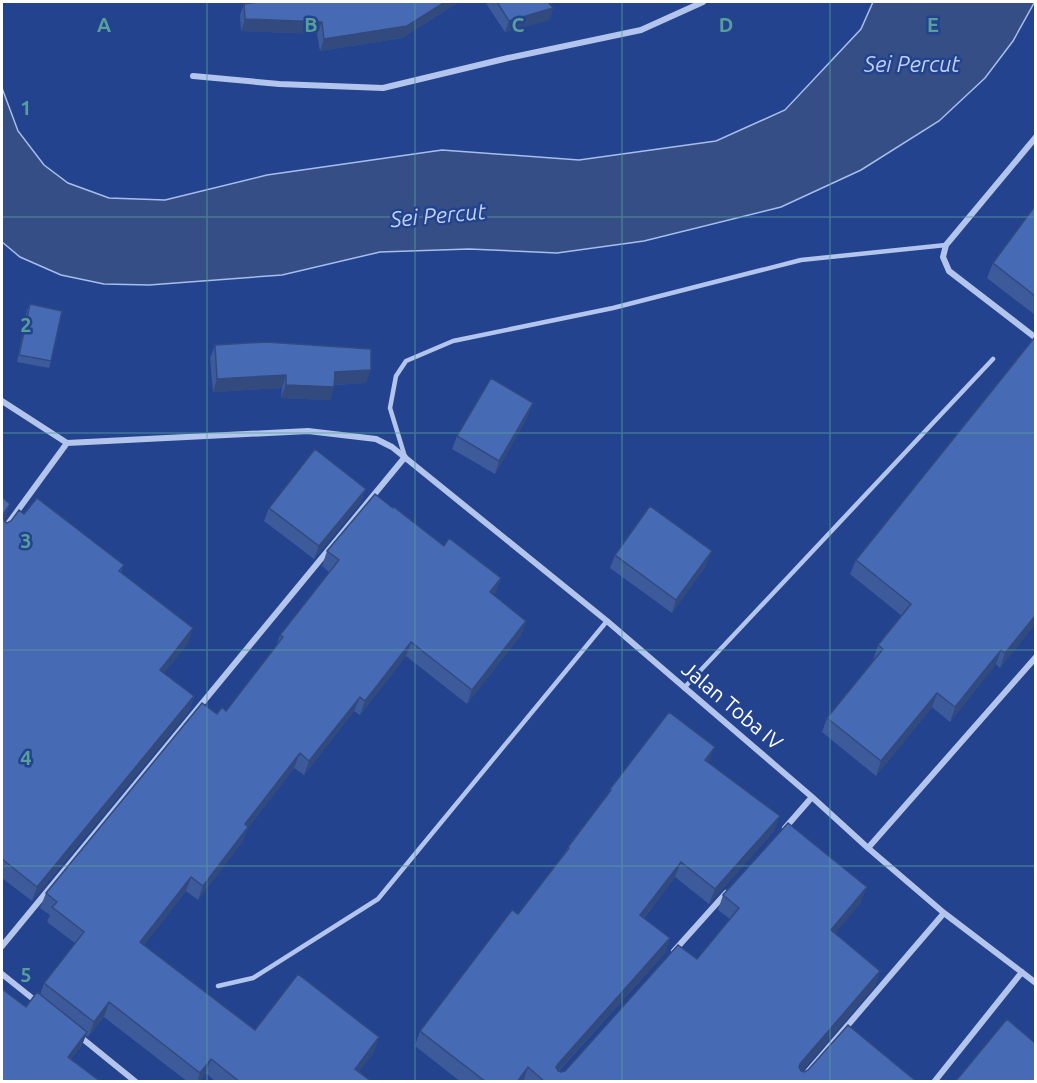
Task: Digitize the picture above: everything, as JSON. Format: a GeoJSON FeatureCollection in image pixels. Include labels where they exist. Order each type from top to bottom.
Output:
{"type":"FeatureCollection","features":[{"type":"Feature","properties":{"kind":"street"},"geometry":{"type":"LineString","coordinates":[[194,76],[279,84],[383,88],[508,58],[641,30],[703,2]]}},
{"type":"Feature","properties":{"kind":"street"},"geometry":{"type":"LineString","coordinates":[[1035,137],[946,246],[943,257],[948,271],[1035,338]]}},
{"type":"Feature","properties":{"kind":"street"},"geometry":{"type":"LineString","coordinates":[[2,401],[67,443],[2,532]]}},
{"type":"Feature","properties":{"kind":"street","name":"Jalan Toba IV"},"geometry":{"type":"LineString","coordinates":[[67,443],[308,431],[376,439],[392,447],[606,621],[813,797],[944,913],[1035,982]]}},
{"type":"Feature","properties":{"kind":"street"},"geometry":{"type":"LineString","coordinates":[[2,946],[405,457]]}},
{"type":"Feature","properties":{"kind":"street"},"geometry":{"type":"LineString","coordinates":[[868,848],[1035,657]]}},
{"type":"Feature","properties":{"kind":"street"},"geometry":{"type":"LineString","coordinates":[[780,833],[813,797]]}},
{"type":"Feature","properties":{"kind":"street"},"geometry":{"type":"LineString","coordinates":[[668,957],[732,886]]}},
{"type":"Feature","properties":{"kind":"street"},"geometry":{"type":"LineString","coordinates":[[799,1082],[944,913]]}},
{"type":"Feature","properties":{"kind":"street"},"geometry":{"type":"LineString","coordinates":[[934,1082],[1022,972]]}},
{"type":"Feature","properties":{"kind":"street"},"geometry":{"type":"LineString","coordinates":[[2,974],[46,1010]]}},
{"type":"Feature","properties":{"kind":"street"},"geometry":{"type":"LineString","coordinates":[[73,1031],[136,1082]]}},
{"type":"Feature","properties":{"kind":"lane"},"geometry":{"type":"LineString","coordinates":[[405,457],[390,408],[396,376],[406,361],[453,341],[613,308],[801,260],[946,246]]}},
{"type":"Feature","properties":{"kind":"lane"},"geometry":{"type":"LineString","coordinates":[[684,688],[993,359]]}},
{"type":"Feature","properties":{"kind":"lane"},"geometry":{"type":"LineString","coordinates":[[218,986],[253,978],[378,899],[606,621]]}},
{"type":"Feature","properties":{"kind":"water","name":"Sei Percut"},"geometry":{"type":"Polygon","coordinates":[[[873,2],[1034,3],[1013,41],[985,78],[939,121],[861,170],[781,207],[644,241],[557,253],[469,249],[380,252],[282,275],[149,285],[104,284],[61,275],[20,257],[2,242],[2,88],[18,131],[44,165],[68,183],[109,198],[165,200],[267,175],[442,150],[579,160],[716,141],[785,110],[861,29],[873,2]]]}},
{"type":"Feature","properties":{"kind":"building"},"geometry":{"type":"Polygon","coordinates":[[[257,2],[445,2],[407,26],[324,39],[322,22],[245,19],[244,4],[257,2]]]}},
{"type":"Feature","properties":{"kind":"building"},"geometry":{"type":"Polygon","coordinates":[[[497,2],[548,2],[553,8],[509,21],[497,2]]]}},
{"type":"Feature","properties":{"kind":"building"},"geometry":{"type":"Polygon","coordinates":[[[1035,206],[1035,296],[993,263],[1035,206]]]}},
{"type":"Feature","properties":{"kind":"building"},"geometry":{"type":"Polygon","coordinates":[[[30,304],[62,311],[51,361],[19,355],[30,304]]]}},
{"type":"Feature","properties":{"kind":"building"},"geometry":{"type":"Polygon","coordinates":[[[1035,337],[1035,616],[1005,653],[1001,650],[955,707],[937,693],[881,761],[827,718],[883,649],[878,645],[911,604],[856,560],[1035,337]]]}},
{"type":"Feature","properties":{"kind":"building"},"geometry":{"type":"Polygon","coordinates":[[[266,342],[371,349],[371,370],[335,372],[334,387],[286,385],[286,375],[217,379],[215,345],[266,342]]]}},
{"type":"Feature","properties":{"kind":"building"},"geometry":{"type":"Polygon","coordinates":[[[491,378],[533,403],[499,461],[457,436],[491,378]]]}},
{"type":"Feature","properties":{"kind":"building"},"geometry":{"type":"Polygon","coordinates":[[[315,449],[366,489],[319,546],[269,508],[315,449]]]}},
{"type":"Feature","properties":{"kind":"building"},"geometry":{"type":"Polygon","coordinates":[[[375,494],[444,546],[449,538],[501,578],[490,592],[526,621],[472,690],[411,642],[365,701],[360,697],[309,761],[300,753],[245,824],[248,827],[203,886],[191,877],[140,942],[255,1030],[298,974],[379,1037],[355,1069],[372,1082],[240,1082],[211,1059],[200,1073],[109,1002],[94,1022],[44,983],[84,932],[52,907],[57,902],[46,893],[202,703],[217,714],[222,707],[226,711],[283,637],[280,635],[339,560],[327,551],[375,494]]]}},
{"type":"Feature","properties":{"kind":"building"},"geometry":{"type":"Polygon","coordinates":[[[2,497],[10,504],[2,516],[2,497]]]}},
{"type":"Feature","properties":{"kind":"building"},"geometry":{"type":"Polygon","coordinates":[[[37,498],[124,565],[119,571],[193,628],[160,670],[194,696],[37,887],[2,859],[2,516],[5,522],[11,521],[19,510],[24,514],[37,498]]]}},
{"type":"Feature","properties":{"kind":"building"},"geometry":{"type":"Polygon","coordinates":[[[650,506],[712,551],[676,600],[615,555],[650,506]]]}},
{"type":"Feature","properties":{"kind":"building"},"geometry":{"type":"Polygon","coordinates":[[[669,712],[715,747],[705,760],[780,816],[715,889],[681,862],[640,915],[670,938],[558,1064],[556,1067],[558,1071],[565,1071],[678,945],[697,959],[739,908],[723,895],[788,823],[867,887],[831,930],[880,971],[799,1067],[804,1072],[808,1070],[848,1025],[917,1082],[545,1082],[528,1067],[517,1082],[486,1082],[420,1031],[512,910],[518,914],[669,712]]]}},
{"type":"Feature","properties":{"kind":"building"},"geometry":{"type":"Polygon","coordinates":[[[2,989],[26,1007],[37,992],[87,1032],[68,1057],[101,1082],[2,1082],[2,989]]]}},
{"type":"Feature","properties":{"kind":"building"},"geometry":{"type":"Polygon","coordinates":[[[1007,1019],[1035,1043],[1035,1082],[955,1082],[1007,1019]]]}}]}
